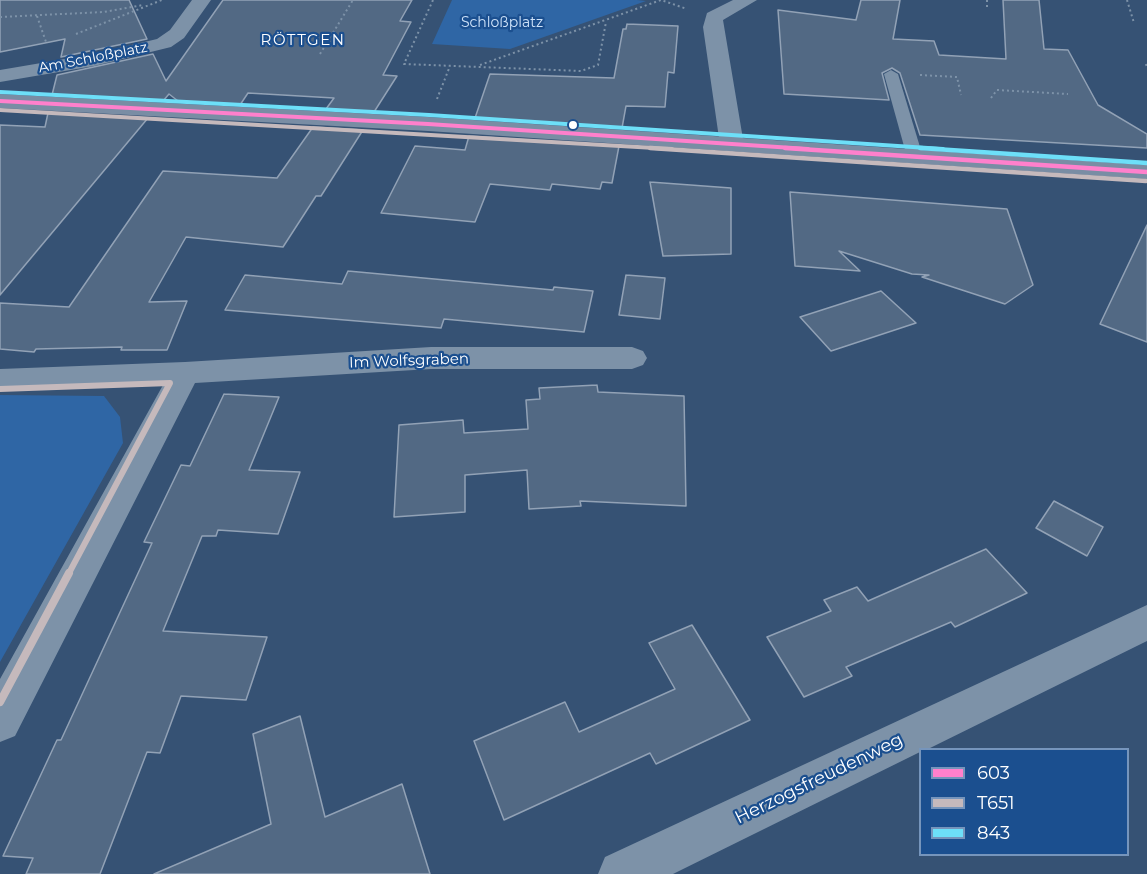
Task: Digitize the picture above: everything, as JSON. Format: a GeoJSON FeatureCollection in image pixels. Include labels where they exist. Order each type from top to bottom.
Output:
{"type":"FeatureCollection","features":[{"type":"Feature","properties":{"kind":"main road"},"geometry":{"type":"LineString","coordinates":[[0,101],[428,124],[1147,172]]}},
{"type":"Feature","properties":{"kind":"street","name":"Am Schloßplatz"},"geometry":{"type":"LineString","coordinates":[[0,76],[94,60],[164,43],[177,34],[202,0]]}},
{"type":"Feature","properties":{"kind":"street"},"geometry":{"type":"LineString","coordinates":[[732,145],[713,27],[714,18],[748,0]]}},
{"type":"Feature","properties":{"kind":"street","name":"Im Wolfsgraben"},"geometry":{"type":"LineString","coordinates":[[0,380],[185,373],[431,358],[632,358]]}},
{"type":"Feature","properties":{"kind":"street"},"geometry":{"type":"LineString","coordinates":[[0,721],[185,373]]}},
{"type":"Feature","properties":{"kind":"street","name":"Herzogsfreudenweg"},"geometry":{"type":"LineString","coordinates":[[622,874],[1147,622]]}},
{"type":"Feature","properties":{"kind":"lane"},"geometry":{"type":"LineString","coordinates":[[891,74],[915,157]]}},
{"type":"Feature","properties":{"kind":"path"},"geometry":{"type":"LineString","coordinates":[[320,54],[353,0]]}},
{"type":"Feature","properties":{"kind":"path"},"geometry":{"type":"LineString","coordinates":[[433,0],[404,64],[581,71],[598,65],[606,22]]}},
{"type":"Feature","properties":{"kind":"path"},"geometry":{"type":"LineString","coordinates":[[475,67],[606,22],[660,0],[714,18]]}},
{"type":"Feature","properties":{"kind":"path"},"geometry":{"type":"LineString","coordinates":[[987,0],[987,8]]}},
{"type":"Feature","properties":{"kind":"path"},"geometry":{"type":"LineString","coordinates":[[1127,0],[1134,23]]}},
{"type":"Feature","properties":{"kind":"path"},"geometry":{"type":"LineString","coordinates":[[0,17],[105,12],[152,4]]}},
{"type":"Feature","properties":{"kind":"path"},"geometry":{"type":"LineString","coordinates":[[37,16],[47,46]]}},
{"type":"Feature","properties":{"kind":"path"},"geometry":{"type":"LineString","coordinates":[[1146,64],[1147,68]]}},
{"type":"Feature","properties":{"kind":"path"},"geometry":{"type":"LineString","coordinates":[[434,107],[450,66]]}},
{"type":"Feature","properties":{"kind":"path"},"geometry":{"type":"LineString","coordinates":[[891,74],[957,77],[961,95]]}},
{"type":"Feature","properties":{"kind":"path"},"geometry":{"type":"LineString","coordinates":[[991,98],[997,90],[1068,94]]}},
{"type":"Feature","properties":{"kind":"green space","name":"Schloßplatz"},"geometry":{"type":"Polygon","coordinates":[[[452,0],[646,1],[510,49],[432,44],[452,0]]]}},
{"type":"Feature","properties":{"kind":"green space"},"geometry":{"type":"Polygon","coordinates":[[[0,395],[104,396],[120,417],[123,443],[0,662],[0,395]]]}},
{"type":"Feature","properties":{"kind":"building"},"geometry":{"type":"Polygon","coordinates":[[[0,0],[129,0],[147,39],[61,57],[65,39],[0,52],[0,0]]]}},
{"type":"Feature","properties":{"kind":"building"},"geometry":{"type":"Polygon","coordinates":[[[223,0],[412,0],[400,21],[411,22],[383,75],[397,76],[374,112],[326,109],[334,98],[248,93],[240,105],[178,101],[169,94],[163,101],[52,95],[57,75],[153,54],[166,81],[223,0]]]}},
{"type":"Feature","properties":{"kind":"building"},"geometry":{"type":"Polygon","coordinates":[[[861,0],[900,0],[893,39],[934,41],[939,55],[1006,59],[1003,0],[1039,0],[1044,49],[1068,50],[1098,105],[1147,134],[1147,148],[920,135],[900,73],[892,68],[882,73],[889,100],[784,94],[778,10],[856,20],[861,0]]]}},
{"type":"Feature","properties":{"kind":"building"},"geometry":{"type":"Polygon","coordinates":[[[627,24],[678,26],[674,73],[668,72],[665,107],[626,106],[622,128],[475,118],[490,74],[614,78],[623,29],[626,29],[627,24]]]}},
{"type":"Feature","properties":{"kind":"building"},"geometry":{"type":"Polygon","coordinates":[[[48,113],[148,118],[0,295],[0,125],[45,127],[48,113]]]}},
{"type":"Feature","properties":{"kind":"building"},"geometry":{"type":"Polygon","coordinates":[[[313,127],[363,130],[321,196],[316,196],[283,247],[186,237],[149,302],[187,301],[167,350],[121,350],[122,347],[36,349],[34,352],[0,349],[0,303],[69,307],[163,171],[277,178],[313,127]]]}},
{"type":"Feature","properties":{"kind":"building"},"geometry":{"type":"Polygon","coordinates":[[[469,136],[619,146],[612,183],[602,182],[600,189],[552,184],[550,190],[490,184],[475,222],[381,213],[415,146],[465,150],[469,136]]]}},
{"type":"Feature","properties":{"kind":"building"},"geometry":{"type":"Polygon","coordinates":[[[650,182],[731,188],[731,254],[663,256],[650,182]]]}},
{"type":"Feature","properties":{"kind":"building"},"geometry":{"type":"Polygon","coordinates":[[[790,192],[1007,209],[1033,285],[1005,304],[922,277],[929,275],[912,274],[839,251],[860,271],[795,266],[790,192]]]}},
{"type":"Feature","properties":{"kind":"building"},"geometry":{"type":"Polygon","coordinates":[[[1147,225],[1147,342],[1100,324],[1147,225]]]}},
{"type":"Feature","properties":{"kind":"building"},"geometry":{"type":"Polygon","coordinates":[[[348,271],[553,290],[554,287],[593,291],[584,332],[444,319],[441,328],[225,310],[245,275],[342,284],[348,271]]]}},
{"type":"Feature","properties":{"kind":"building"},"geometry":{"type":"Polygon","coordinates":[[[626,275],[665,278],[660,319],[619,315],[626,275]]]}},
{"type":"Feature","properties":{"kind":"building"},"geometry":{"type":"Polygon","coordinates":[[[881,291],[916,323],[831,351],[800,317],[881,291]]]}},
{"type":"Feature","properties":{"kind":"building"},"geometry":{"type":"Polygon","coordinates":[[[597,385],[598,392],[684,396],[686,506],[580,501],[581,506],[529,509],[527,470],[465,475],[465,512],[394,517],[399,425],[463,420],[464,433],[528,429],[526,400],[540,399],[539,388],[597,385]]]}},
{"type":"Feature","properties":{"kind":"building"},"geometry":{"type":"Polygon","coordinates":[[[224,394],[279,397],[249,470],[300,472],[278,534],[218,530],[216,536],[202,536],[163,631],[267,637],[246,700],[181,696],[160,753],[147,752],[100,874],[26,874],[33,858],[3,856],[57,740],[61,740],[152,543],[144,542],[181,465],[190,466],[224,394]]]}},
{"type":"Feature","properties":{"kind":"building"},"geometry":{"type":"Polygon","coordinates":[[[1054,501],[1103,527],[1087,556],[1036,528],[1054,501]]]}},
{"type":"Feature","properties":{"kind":"building"},"geometry":{"type":"Polygon","coordinates":[[[986,549],[1027,593],[955,627],[951,622],[846,667],[852,676],[804,697],[767,637],[831,611],[824,600],[857,587],[868,601],[986,549]]]}},
{"type":"Feature","properties":{"kind":"building"},"geometry":{"type":"Polygon","coordinates":[[[692,625],[750,720],[656,764],[650,753],[504,820],[474,741],[565,702],[579,732],[675,689],[649,643],[692,625]]]}},
{"type":"Feature","properties":{"kind":"building"},"geometry":{"type":"Polygon","coordinates":[[[300,716],[325,817],[402,784],[430,874],[154,874],[271,824],[253,734],[300,716]]]}},
{"type":"Feature","properties":{"kind":"transit line","name":"843"},"geometry":{"type":"LineString","coordinates":[[0,92],[429,115],[1147,163]]}},
{"type":"Feature","properties":{"kind":"transit line","name":"603"},"geometry":{"type":"LineString","coordinates":[[0,101],[428,124],[1147,172]]}},
{"type":"Feature","properties":{"kind":"transit line","name":"T651"},"geometry":{"type":"LineString","coordinates":[[0,110],[427,133],[1146,181]]}},
{"type":"Feature","properties":{"kind":"transit line","name":"T651"},"geometry":{"type":"LineString","coordinates":[[0,389],[170,383],[0,702]]}},
{"type":"Feature","properties":{"kind":"district","name":"RÖTTGEN"},"geometry":{"type":"Point","coordinates":[303,41]}}]}
